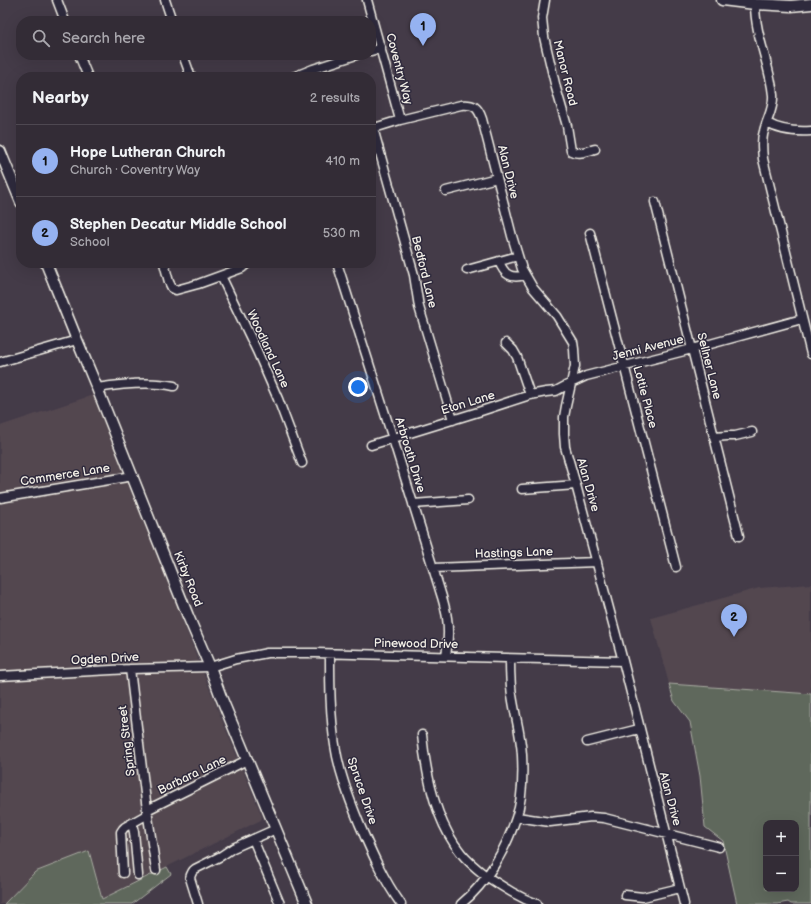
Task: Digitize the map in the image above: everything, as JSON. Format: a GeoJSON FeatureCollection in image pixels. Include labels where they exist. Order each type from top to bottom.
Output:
{"type":"FeatureCollection","features":[{"type":"Feature","properties":{"kind":"main road"},"geometry":{"type":"LineString","coordinates":[[722,0],[791,6],[811,4]]}},
{"type":"Feature","properties":{"kind":"main road"},"geometry":{"type":"LineString","coordinates":[[0,151],[16,190]]}},
{"type":"Feature","properties":{"kind":"main road","name":"Kirby Road"},"geometry":{"type":"LineString","coordinates":[[48,268],[98,388],[188,616],[307,904]]}},
{"type":"Feature","properties":{"kind":"street"},"geometry":{"type":"LineString","coordinates":[[57,0],[63,16]]}},
{"type":"Feature","properties":{"kind":"street"},"geometry":{"type":"LineString","coordinates":[[165,0],[170,16]]}},
{"type":"Feature","properties":{"kind":"street","name":"Coventry Way"},"geometry":{"type":"LineString","coordinates":[[367,0],[372,16]]}},
{"type":"Feature","properties":{"kind":"street","name":"Manor Road"},"geometry":{"type":"LineString","coordinates":[[545,0],[542,29],[567,126],[571,151],[579,153],[595,149]]}},
{"type":"Feature","properties":{"kind":"street"},"geometry":{"type":"LineString","coordinates":[[755,4],[756,24],[773,95],[772,108],[762,136],[763,159],[811,354]]}},
{"type":"Feature","properties":{"kind":"street","name":"Coventry Way"},"geometry":{"type":"LineString","coordinates":[[376,31],[400,120]]}},
{"type":"Feature","properties":{"kind":"street"},"geometry":{"type":"LineString","coordinates":[[376,50],[381,48]]}},
{"type":"Feature","properties":{"kind":"street"},"geometry":{"type":"LineString","coordinates":[[81,60],[86,72]]}},
{"type":"Feature","properties":{"kind":"street"},"geometry":{"type":"LineString","coordinates":[[185,60],[189,72]]}},
{"type":"Feature","properties":{"kind":"street"},"geometry":{"type":"LineString","coordinates":[[306,72],[341,60]]}},
{"type":"Feature","properties":{"kind":"street","name":"Alan Drive"},"geometry":{"type":"LineString","coordinates":[[376,128],[455,106],[466,104],[477,108],[480,112],[518,256],[526,275],[537,293],[557,316],[573,342],[575,366],[565,411],[565,447],[623,661],[684,904]]}},
{"type":"Feature","properties":{"kind":"street"},"geometry":{"type":"LineString","coordinates":[[767,123],[786,131],[811,131]]}},
{"type":"Feature","properties":{"kind":"street","name":"Bedford Lane"},"geometry":{"type":"LineString","coordinates":[[376,143],[414,275],[419,307],[453,420]]}},
{"type":"Feature","properties":{"kind":"street"},"geometry":{"type":"LineString","coordinates":[[446,191],[497,178]]}},
{"type":"Feature","properties":{"kind":"street","name":"Sellner Lane"},"geometry":{"type":"LineString","coordinates":[[655,202],[739,536]]}},
{"type":"Feature","properties":{"kind":"street","name":"Lottie Place"},"geometry":{"type":"LineString","coordinates":[[590,234],[676,567]]}},
{"type":"Feature","properties":{"kind":"street"},"geometry":{"type":"LineString","coordinates":[[467,270],[518,256]]}},
{"type":"Feature","properties":{"kind":"street"},"geometry":{"type":"LineString","coordinates":[[499,261],[503,270],[510,276],[516,277],[526,275]]}},
{"type":"Feature","properties":{"kind":"street"},"geometry":{"type":"LineString","coordinates":[[165,268],[169,282],[172,288],[176,290],[198,284],[242,268]]}},
{"type":"Feature","properties":{"kind":"street","name":"Arbroath Drive"},"geometry":{"type":"LineString","coordinates":[[338,268],[433,568],[447,619],[448,632],[446,656]]}},
{"type":"Feature","properties":{"kind":"street","name":"Woodland Lane"},"geometry":{"type":"LineString","coordinates":[[221,276],[272,385],[302,463]]}},
{"type":"Feature","properties":{"kind":"street","name":"Jenni Avenue"},"geometry":{"type":"LineString","coordinates":[[571,383],[586,376],[802,319]]}},
{"type":"Feature","properties":{"kind":"street"},"geometry":{"type":"LineString","coordinates":[[0,362],[77,340]]}},
{"type":"Feature","properties":{"kind":"street"},"geometry":{"type":"LineString","coordinates":[[506,343],[517,357],[530,395]]}},
{"type":"Feature","properties":{"kind":"street","name":"Eton Lane"},"geometry":{"type":"LineString","coordinates":[[371,445],[530,395],[556,391],[571,383]]}},
{"type":"Feature","properties":{"kind":"street"},"geometry":{"type":"LineString","coordinates":[[98,388],[149,384],[174,386]]}},
{"type":"Feature","properties":{"kind":"street"},"geometry":{"type":"LineString","coordinates":[[715,437],[735,436],[752,432]]}},
{"type":"Feature","properties":{"kind":"street","name":"Commerce Lane"},"geometry":{"type":"LineString","coordinates":[[0,498],[133,476]]}},
{"type":"Feature","properties":{"kind":"street"},"geometry":{"type":"LineString","coordinates":[[522,489],[576,485]]}},
{"type":"Feature","properties":{"kind":"street"},"geometry":{"type":"LineString","coordinates":[[413,504],[468,500]]}},
{"type":"Feature","properties":{"kind":"street","name":"Hastings Lane"},"geometry":{"type":"LineString","coordinates":[[433,568],[597,562]]}},
{"type":"Feature","properties":{"kind":"street","name":"Pinewood Drive"},"geometry":{"type":"LineString","coordinates":[[210,667],[224,664],[236,659],[267,653],[302,652],[330,654],[623,661]]}},
{"type":"Feature","properties":{"kind":"street","name":"Spruce Drive"},"geometry":{"type":"LineString","coordinates":[[330,654],[332,721],[340,772],[345,788],[374,857],[385,879],[401,904]]}},
{"type":"Feature","properties":{"kind":"street"},"geometry":{"type":"LineString","coordinates":[[461,904],[487,876],[505,844],[517,817],[522,786],[522,755],[519,730],[512,696],[510,658]]}},
{"type":"Feature","properties":{"kind":"street","name":"Ogden Drive"},"geometry":{"type":"LineString","coordinates":[[0,676],[130,669],[210,667]]}},
{"type":"Feature","properties":{"kind":"street","name":"Spring Street"},"geometry":{"type":"LineString","coordinates":[[130,669],[147,812],[156,870]]}},
{"type":"Feature","properties":{"kind":"street"},"geometry":{"type":"LineString","coordinates":[[587,742],[639,729]]}},
{"type":"Feature","properties":{"kind":"street"},"geometry":{"type":"LineString","coordinates":[[422,735],[425,761],[435,803],[450,838],[461,854],[487,876],[512,893],[537,904]]}},
{"type":"Feature","properties":{"kind":"street","name":"Barbara Lane"},"geometry":{"type":"LineString","coordinates":[[132,824],[147,812],[247,760]]}},
{"type":"Feature","properties":{"kind":"street"},"geometry":{"type":"LineString","coordinates":[[517,817],[550,822],[600,817],[719,847]]}},
{"type":"Feature","properties":{"kind":"street"},"geometry":{"type":"LineString","coordinates":[[123,873],[121,832],[123,829],[132,824],[138,875]]}},
{"type":"Feature","properties":{"kind":"street"},"geometry":{"type":"LineString","coordinates":[[198,904],[190,878],[195,868],[221,856],[233,848],[276,829]]}},
{"type":"Feature","properties":{"kind":"street"},"geometry":{"type":"LineString","coordinates":[[253,839],[280,904]]}},
{"type":"Feature","properties":{"kind":"street"},"geometry":{"type":"LineString","coordinates":[[625,895],[643,897],[680,888]]}},
{"type":"Feature","properties":{"kind":"shaded area"},"geometry":{"type":"Polygon","coordinates":[[[93,395],[224,725],[262,816],[261,820],[102,899],[89,851],[35,872],[4,904],[0,904],[0,426],[93,395]]]}},
{"type":"Feature","properties":{"kind":"shaded area"},"geometry":{"type":"Polygon","coordinates":[[[811,584],[811,694],[669,684],[651,618],[759,588],[811,584]]]}},
{"type":"Feature","properties":{"kind":"green space"},"geometry":{"type":"Polygon","coordinates":[[[669,684],[811,694],[811,904],[791,904],[788,902],[777,904],[737,904],[723,841],[705,827],[700,776],[690,722],[674,701],[669,684]]]}},
{"type":"Feature","properties":{"kind":"green space"},"geometry":{"type":"Polygon","coordinates":[[[89,851],[102,899],[167,867],[171,874],[132,904],[4,904],[35,872],[89,851]]]}},
{"type":"Feature","properties":{"kind":"place","name":"Hope Lutheran Church"},"geometry":{"type":"Point","coordinates":[423,46]}},
{"type":"Feature","properties":{"kind":"place","name":"Stephen Decatur Middle School"},"geometry":{"type":"Point","coordinates":[734,637]}}]}
